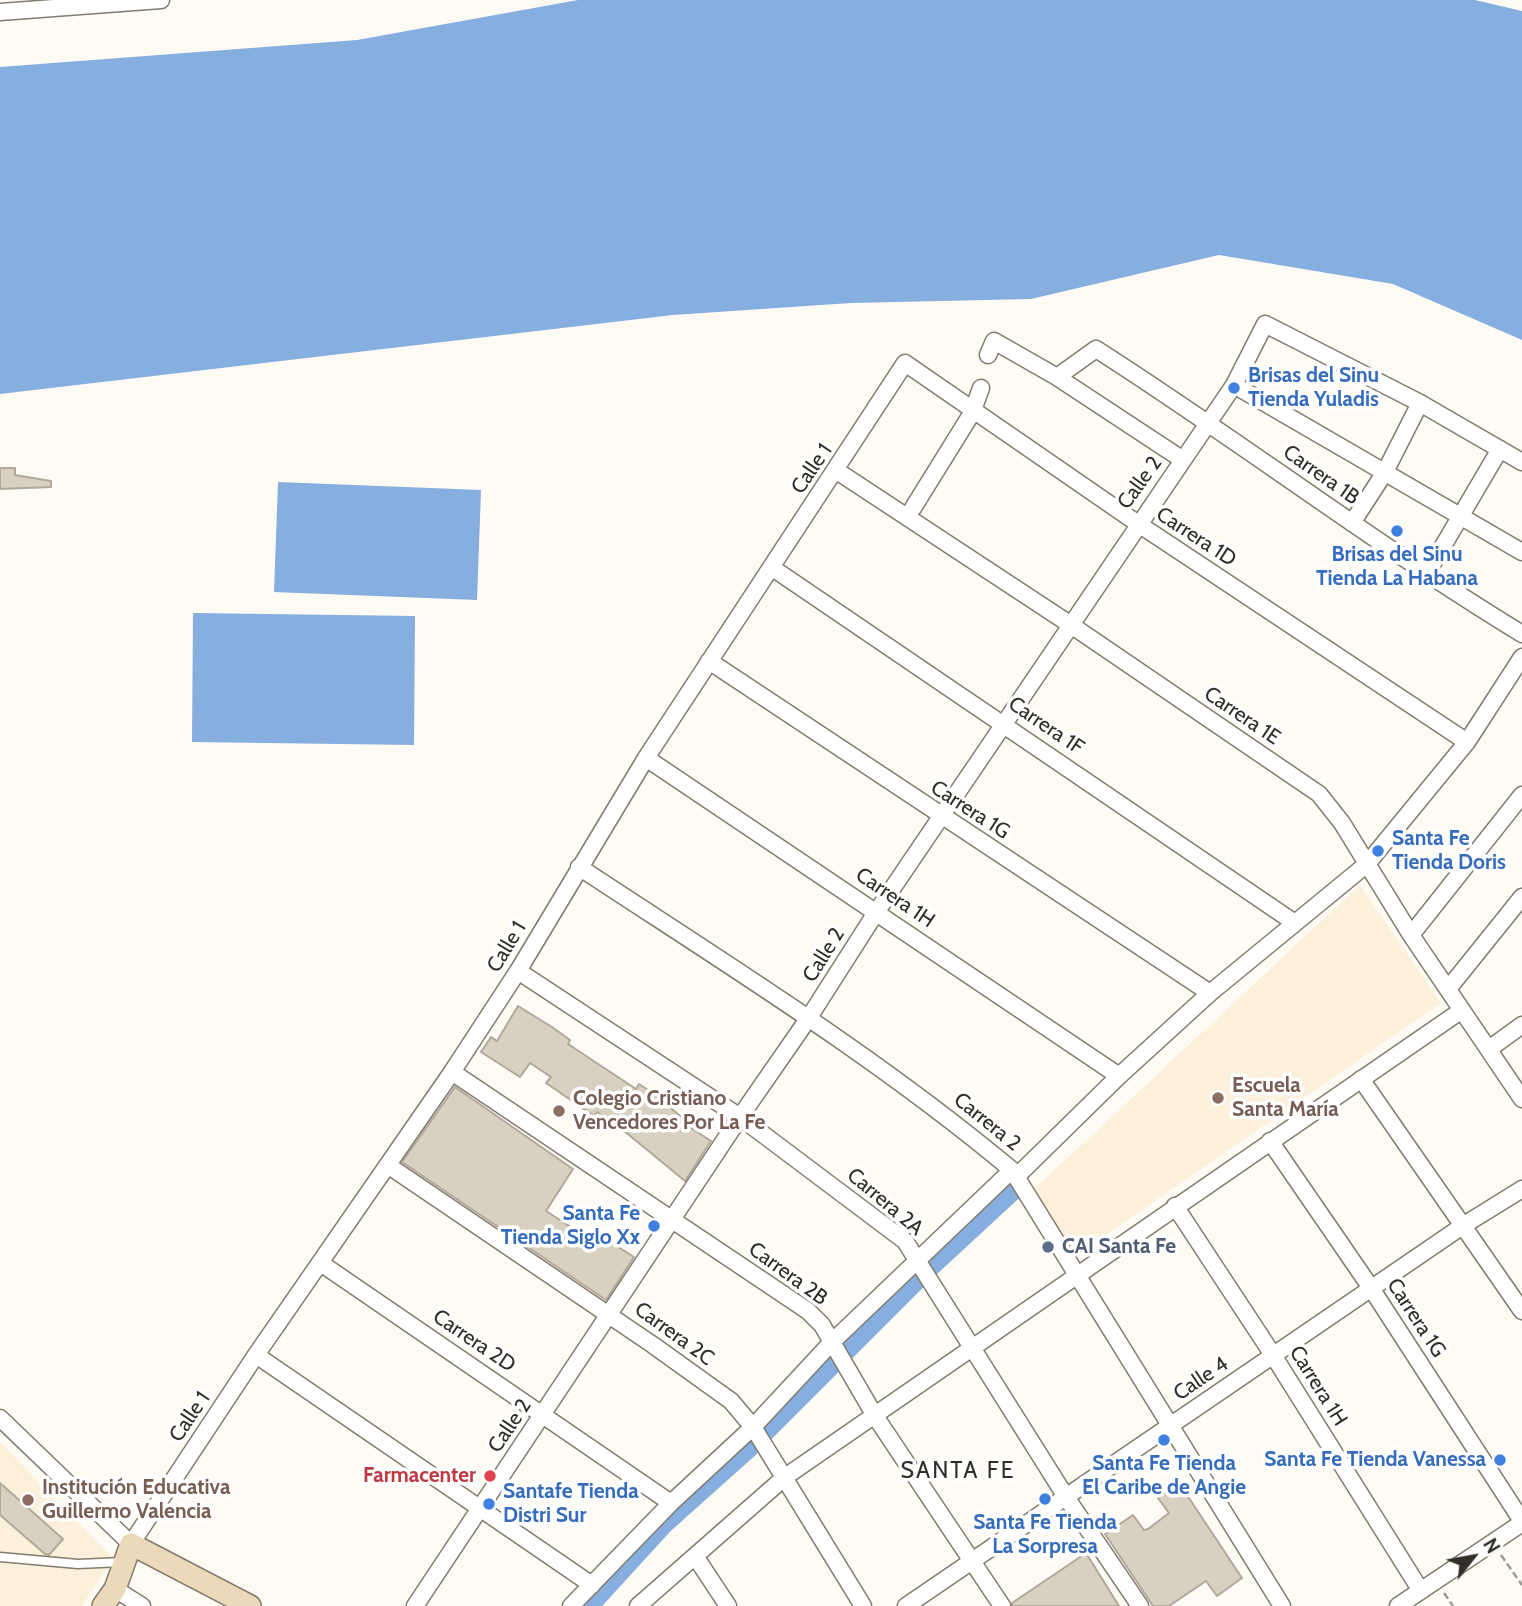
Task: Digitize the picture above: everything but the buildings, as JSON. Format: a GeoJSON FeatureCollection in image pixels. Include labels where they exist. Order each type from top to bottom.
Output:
{"type":"FeatureCollection","features":[{"type":"Feature","properties":{"kind":"street"},"geometry":{"type":"LineString","coordinates":[[0,12],[161,0]]}},
{"type":"Feature","properties":{"kind":"street","name":"Calle 2"},"geometry":{"type":"LineString","coordinates":[[415,1606],[1137,523],[1234,385],[1265,324],[1420,403]]}},
{"type":"Feature","properties":{"kind":"street"},"geometry":{"type":"LineString","coordinates":[[991,348],[1057,377],[1183,460]]}},
{"type":"Feature","properties":{"kind":"street","name":"Carrera 1B"},"geometry":{"type":"LineString","coordinates":[[1057,377],[1096,349],[1209,421],[1426,575],[1522,634]]}},
{"type":"Feature","properties":{"kind":"street","name":"Carrera 1D"},"geometry":{"type":"LineString","coordinates":[[905,363],[972,413],[1467,741]]}},
{"type":"Feature","properties":{"kind":"street","name":"Calle 1"},"geometry":{"type":"LineString","coordinates":[[129,1553],[256,1355],[322,1264],[452,1072],[517,971],[646,758],[905,363]]}},
{"type":"Feature","properties":{"kind":"street"},"geometry":{"type":"LineString","coordinates":[[1234,385],[1522,552]]}},
{"type":"Feature","properties":{"kind":"street"},"geometry":{"type":"LineString","coordinates":[[913,508],[972,413],[981,388]]}},
{"type":"Feature","properties":{"kind":"street"},"geometry":{"type":"LineString","coordinates":[[1352,523],[1385,472],[1420,403],[1522,462]]}},
{"type":"Feature","properties":{"kind":"street"},"geometry":{"type":"LineString","coordinates":[[1426,575],[1500,449]]}},
{"type":"Feature","properties":{"kind":"street","name":"Carrera 1E"},"geometry":{"type":"LineString","coordinates":[[836,471],[1071,625],[1319,794],[1342,823],[1411,936],[1522,1099]]}},
{"type":"Feature","properties":{"kind":"street","name":"Carrera 1F"},"geometry":{"type":"LineString","coordinates":[[771,567],[1004,722],[1295,923]]}},
{"type":"Feature","properties":{"kind":"street"},"geometry":{"type":"LineString","coordinates":[[572,1606],[671,1503],[754,1429],[834,1344],[919,1260],[1017,1178],[1118,1076],[1210,993],[1367,864],[1467,741],[1522,657]]}},
{"type":"Feature","properties":{"kind":"street","name":"Carrera 1G"},"geometry":{"type":"LineString","coordinates":[[709,661],[1210,993]]}},
{"type":"Feature","properties":{"kind":"street","name":"Carrera 1H"},"geometry":{"type":"LineString","coordinates":[[646,758],[877,911],[1118,1076]]}},
{"type":"Feature","properties":{"kind":"street"},"geometry":{"type":"LineString","coordinates":[[1411,936],[1522,794]]}},
{"type":"Feature","properties":{"kind":"street","name":"Carrera 2"},"geometry":{"type":"LineString","coordinates":[[579,867],[808,1019],[952,1120],[1017,1178],[1282,1606]]}},
{"type":"Feature","properties":{"kind":"street"},"geometry":{"type":"LineString","coordinates":[[1448,989],[1522,897]]}},
{"type":"Feature","properties":{"kind":"street","name":"Carrera 2A"},"geometry":{"type":"LineString","coordinates":[[517,971],[740,1117],[872,1213],[905,1241],[1066,1497],[1140,1606]]}},
{"type":"Feature","properties":{"kind":"street"},"geometry":{"type":"LineString","coordinates":[[638,1606],[785,1477],[972,1349],[1077,1273],[1462,1010]]}},
{"type":"Feature","properties":{"kind":"street"},"geometry":{"type":"LineString","coordinates":[[1489,1049],[1522,1025]]}},
{"type":"Feature","properties":{"kind":"street","name":"Carrera 2B"},"geometry":{"type":"LineString","coordinates":[[452,1072],[808,1311],[834,1344],[875,1416],[1002,1606]]}},
{"type":"Feature","properties":{"kind":"street"},"geometry":{"type":"LineString","coordinates":[[1361,1079],[1522,1311]]}},
{"type":"Feature","properties":{"kind":"street","name":"Carrera 1G"},"geometry":{"type":"LineString","coordinates":[[1270,1141],[1371,1288],[1522,1522]]}},
{"type":"Feature","properties":{"kind":"street","name":"Carrera 2C"},"geometry":{"type":"LineString","coordinates":[[389,1166],[609,1314],[731,1401],[754,1429],[772,1461],[785,1477],[863,1606]]}},
{"type":"Feature","properties":{"kind":"street","name":"Calle 4"},"geometry":{"type":"LineString","coordinates":[[906,1606],[1464,1225],[1522,1189]]}},
{"type":"Feature","properties":{"kind":"street","name":"Carrera 1H"},"geometry":{"type":"LineString","coordinates":[[1175,1206],[1273,1355],[1421,1591]]}},
{"type":"Feature","properties":{"kind":"street","name":"Carrera 2D"},"geometry":{"type":"LineString","coordinates":[[322,1264],[671,1503]]}},
{"type":"Feature","properties":{"kind":"street"},"geometry":{"type":"LineString","coordinates":[[256,1355],[592,1584]]}},
{"type":"Feature","properties":{"kind":"street"},"geometry":{"type":"LineString","coordinates":[[0,1418],[129,1553],[250,1606]]}},
{"type":"Feature","properties":{"kind":"street"},"geometry":{"type":"LineString","coordinates":[[1398,1606],[1522,1522]]}},
{"type":"Feature","properties":{"kind":"street"},"geometry":{"type":"LineString","coordinates":[[129,1553],[109,1597],[142,1606]]}},
{"type":"Feature","properties":{"kind":"street"},"geometry":{"type":"LineString","coordinates":[[695,1556],[728,1606]]}},
{"type":"Feature","properties":{"kind":"lane"},"geometry":{"type":"LineString","coordinates":[[0,1557],[79,1564],[129,1553]]}},
{"type":"Feature","properties":{"kind":"path"},"geometry":{"type":"LineString","coordinates":[[1493,1544],[1522,1585]]}},
{"type":"Feature","properties":{"kind":"shaded area","name":"Escuela Santa María"},"geometry":{"type":"Polygon","coordinates":[[[1360,885],[1441,1003],[1074,1257],[1030,1193],[1360,885]]]}},
{"type":"Feature","properties":{"kind":"shaded area","name":"Institución Educativa Guillermo Valencia"},"geometry":{"type":"Polygon","coordinates":[[[0,1442],[113,1558],[82,1606],[0,1606],[0,1442]]]}},
{"type":"Feature","properties":{"kind":"water"},"geometry":{"type":"Polygon","coordinates":[[[578,0],[1475,0],[1522,11],[1522,340],[1393,284],[1219,255],[1031,299],[851,303],[673,315],[0,394],[0,67],[357,40],[578,0]]]}},
{"type":"Feature","properties":{"kind":"water"},"geometry":{"type":"Polygon","coordinates":[[[278,482],[481,490],[477,600],[274,592],[278,482]]]}},
{"type":"Feature","properties":{"kind":"water"},"geometry":{"type":"Polygon","coordinates":[[[193,613],[415,616],[414,745],[192,742],[193,613]]]}},
{"type":"Feature","properties":{"kind":"waterway"},"geometry":{"type":"LineString","coordinates":[[590,1606],[665,1524],[750,1448],[925,1273],[1018,1187]]}},
{"type":"Feature","properties":{"kind":"place","name":"Brisas del Sinu Tienda Yuladis"},"geometry":{"type":"Point","coordinates":[1234,388]}},
{"type":"Feature","properties":{"kind":"place","name":"Brisas del Sinu Tienda La Habana"},"geometry":{"type":"Point","coordinates":[1397,531]}},
{"type":"Feature","properties":{"kind":"place","name":"Santa Fe Tienda Doris"},"geometry":{"type":"Point","coordinates":[1378,851]}},
{"type":"Feature","properties":{"kind":"place","name":"Escuela Santa María"},"geometry":{"type":"Point","coordinates":[1218,1098]}},
{"type":"Feature","properties":{"kind":"place","name":"Colegio Cristiano Vencedores Por La Fe"},"geometry":{"type":"Point","coordinates":[559,1111]}},
{"type":"Feature","properties":{"kind":"place","name":"Santa Fe Tienda Siglo Xx"},"geometry":{"type":"Point","coordinates":[654,1226]}},
{"type":"Feature","properties":{"kind":"place","name":"CAI Santa Fe"},"geometry":{"type":"Point","coordinates":[1048,1247]}},
{"type":"Feature","properties":{"kind":"place","name":"Santa Fe Tienda El Caribe de Angie"},"geometry":{"type":"Point","coordinates":[1164,1440]}},
{"type":"Feature","properties":{"kind":"place","name":"Santa Fe Tienda Vanessa"},"geometry":{"type":"Point","coordinates":[1500,1460]}},
{"type":"Feature","properties":{"kind":"place","name":"Farmacenter"},"geometry":{"type":"Point","coordinates":[490,1476]}},
{"type":"Feature","properties":{"kind":"place","name":"Santa Fe Tienda La Sorpresa"},"geometry":{"type":"Point","coordinates":[1045,1499]}},
{"type":"Feature","properties":{"kind":"place","name":"Institución Educativa Guillermo Valencia"},"geometry":{"type":"Point","coordinates":[28,1500]}},
{"type":"Feature","properties":{"kind":"place","name":"Santafe Tienda Distri Sur"},"geometry":{"type":"Point","coordinates":[489,1504]}},
{"type":"Feature","properties":{"kind":"district","name":"SANTA FE"},"geometry":{"type":"Point","coordinates":[958,1471]}}]}
